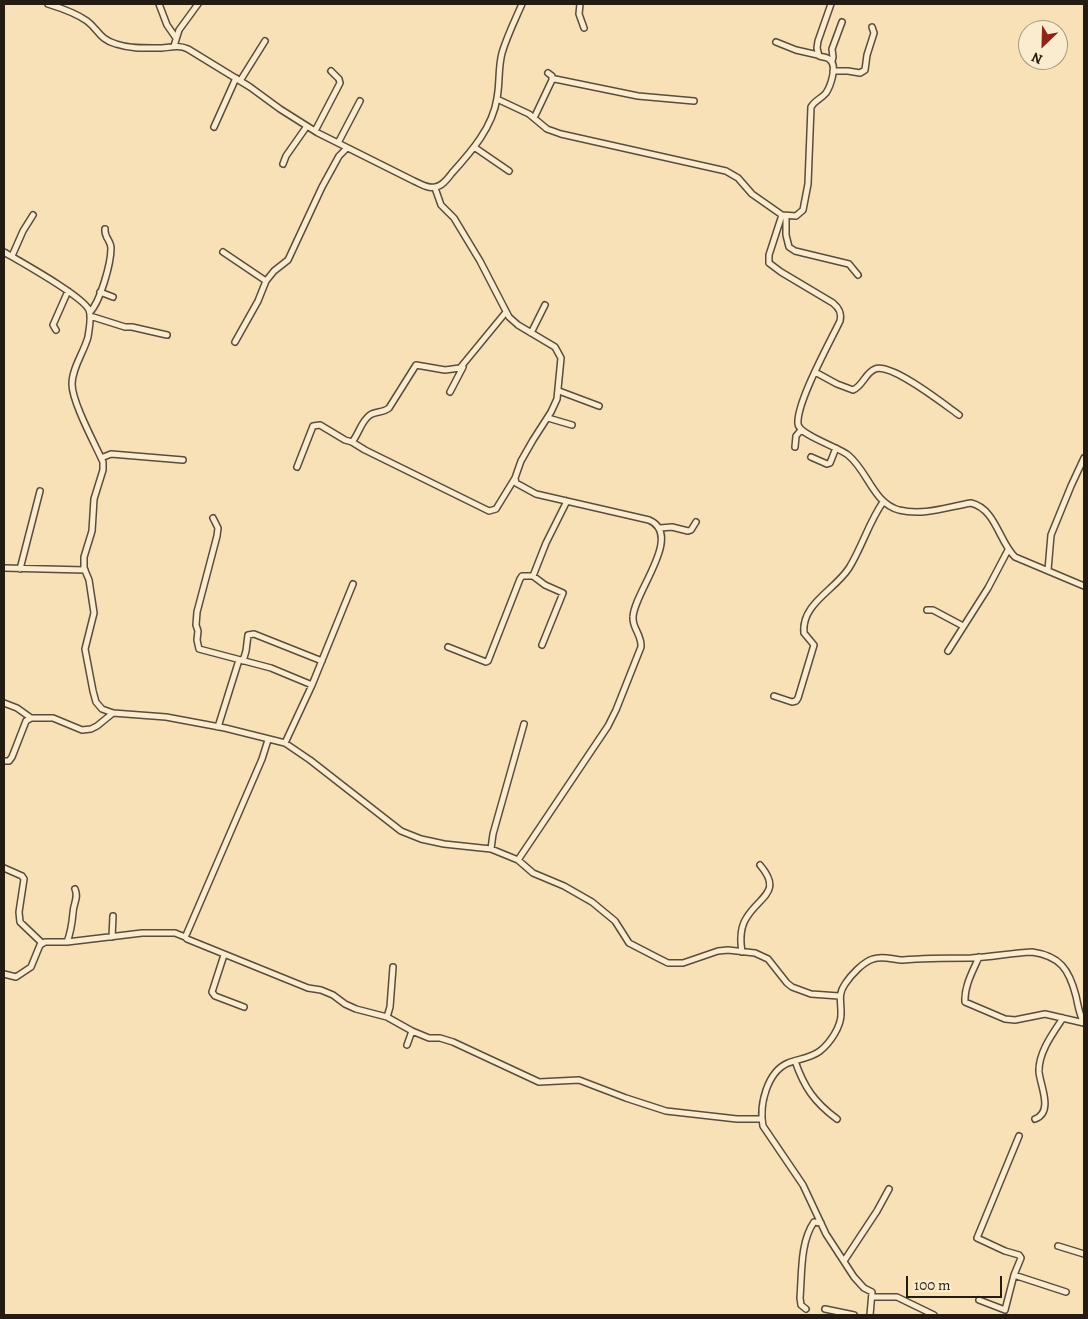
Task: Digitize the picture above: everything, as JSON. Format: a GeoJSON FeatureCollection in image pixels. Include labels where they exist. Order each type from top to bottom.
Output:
{"type":"FeatureCollection","features":[{"type":"Feature","properties":{"kind":"street"},"geometry":{"type":"LineString","coordinates":[[48,4],[85,19],[100,36],[117,45],[133,48],[180,46],[238,80],[307,126],[427,187],[435,188],[442,184],[474,147],[487,127],[497,99],[501,55],[522,4]]}},
{"type":"Feature","properties":{"kind":"street"},"geometry":{"type":"LineString","coordinates":[[159,4],[167,25],[176,38]]}},
{"type":"Feature","properties":{"kind":"street"},"geometry":{"type":"LineString","coordinates":[[174,46],[179,30],[198,4]]}},
{"type":"Feature","properties":{"kind":"street"},"geometry":{"type":"LineString","coordinates":[[580,4],[579,14],[584,28]]}},
{"type":"Feature","properties":{"kind":"street"},"geometry":{"type":"LineString","coordinates":[[818,55],[818,41],[831,4]]}},
{"type":"Feature","properties":{"kind":"street"},"geometry":{"type":"LineString","coordinates":[[497,99],[520,109],[544,127],[561,134],[726,171],[738,178],[752,194],[784,216],[799,215],[803,210],[808,184],[811,107],[812,104],[826,93],[833,71],[832,48],[842,22]]}},
{"type":"Feature","properties":{"kind":"street"},"geometry":{"type":"LineString","coordinates":[[833,71],[860,73],[865,70],[867,55],[874,33],[872,27]]}},
{"type":"Feature","properties":{"kind":"street"},"geometry":{"type":"LineString","coordinates":[[214,128],[238,80],[264,41]]}},
{"type":"Feature","properties":{"kind":"street"},"geometry":{"type":"LineString","coordinates":[[776,42],[832,61]]}},
{"type":"Feature","properties":{"kind":"street"},"geometry":{"type":"LineString","coordinates":[[316,131],[340,83],[339,78],[331,71]]}},
{"type":"Feature","properties":{"kind":"street"},"geometry":{"type":"LineString","coordinates":[[534,118],[552,80],[552,76],[548,73]]}},
{"type":"Feature","properties":{"kind":"street"},"geometry":{"type":"LineString","coordinates":[[552,80],[586,84],[638,96],[694,101]]}},
{"type":"Feature","properties":{"kind":"street"},"geometry":{"type":"LineString","coordinates":[[338,143],[360,101]]}},
{"type":"Feature","properties":{"kind":"street"},"geometry":{"type":"LineString","coordinates":[[283,164],[286,156],[307,126]]}},
{"type":"Feature","properties":{"kind":"street"},"geometry":{"type":"LineString","coordinates":[[474,147],[509,171]]}},
{"type":"Feature","properties":{"kind":"street"},"geometry":{"type":"LineString","coordinates":[[235,342],[258,301],[266,281],[274,270],[288,260],[322,186],[339,156],[347,148]]}},
{"type":"Feature","properties":{"kind":"street"},"geometry":{"type":"LineString","coordinates":[[297,467],[313,426],[320,425],[345,440],[489,511],[496,509],[515,478],[525,454],[548,418],[559,391],[561,363],[559,354],[555,347],[518,325],[506,312],[484,268],[454,218],[441,205],[435,188]]}},
{"type":"Feature","properties":{"kind":"street"},"geometry":{"type":"LineString","coordinates":[[12,256],[23,231],[33,215]]}},
{"type":"Feature","properties":{"kind":"street"},"geometry":{"type":"LineString","coordinates":[[784,216],[788,246],[795,251],[849,264],[858,276]]}},
{"type":"Feature","properties":{"kind":"street"},"geometry":{"type":"LineString","coordinates":[[784,216],[769,255],[769,263],[828,299],[838,308],[841,314],[840,321],[805,396],[798,418],[801,430],[851,458],[883,502],[899,510],[914,511],[937,511],[971,503],[976,504],[993,521],[1008,550],[1020,560],[1084,586]]}},
{"type":"Feature","properties":{"kind":"street"},"geometry":{"type":"LineString","coordinates":[[106,229],[105,234],[111,248],[97,303],[90,314],[87,341],[73,377],[72,386],[103,462],[103,470],[94,499],[94,521],[84,557],[94,613],[85,649],[96,702],[102,709],[113,713],[166,717],[285,743],[310,760],[401,831],[421,839],[444,844],[491,849],[518,860],[533,873],[564,886],[592,902],[615,921],[629,943],[668,963],[683,963],[718,951],[755,953],[768,959],[786,982],[802,991],[820,996],[839,996]]}},
{"type":"Feature","properties":{"kind":"street"},"geometry":{"type":"LineString","coordinates":[[4,252],[68,291],[83,302],[90,314],[124,327],[167,335]]}},
{"type":"Feature","properties":{"kind":"street"},"geometry":{"type":"LineString","coordinates":[[223,252],[266,281]]}},
{"type":"Feature","properties":{"kind":"street"},"geometry":{"type":"LineString","coordinates":[[56,330],[53,325],[68,291]]}},
{"type":"Feature","properties":{"kind":"street"},"geometry":{"type":"LineString","coordinates":[[100,292],[113,297]]}},
{"type":"Feature","properties":{"kind":"street"},"geometry":{"type":"LineString","coordinates":[[531,333],[546,304]]}},
{"type":"Feature","properties":{"kind":"street"},"geometry":{"type":"LineString","coordinates":[[450,392],[474,349],[506,312]]}},
{"type":"Feature","properties":{"kind":"street"},"geometry":{"type":"LineString","coordinates":[[352,442],[368,416],[386,411],[389,408],[416,365],[453,370],[460,368],[464,364]]}},
{"type":"Feature","properties":{"kind":"street"},"geometry":{"type":"LineString","coordinates":[[815,372],[837,384],[854,390],[858,388],[873,369],[878,367],[892,370],[959,415]]}},
{"type":"Feature","properties":{"kind":"street"},"geometry":{"type":"LineString","coordinates":[[559,391],[599,406]]}},
{"type":"Feature","properties":{"kind":"street"},"geometry":{"type":"LineString","coordinates":[[548,418],[572,425]]}},
{"type":"Feature","properties":{"kind":"street"},"geometry":{"type":"LineString","coordinates":[[794,447],[796,436],[801,430]]}},
{"type":"Feature","properties":{"kind":"street"},"geometry":{"type":"LineString","coordinates":[[811,457],[827,464],[832,459],[836,448]]}},
{"type":"Feature","properties":{"kind":"street"},"geometry":{"type":"LineString","coordinates":[[101,458],[110,454],[184,460]]}},
{"type":"Feature","properties":{"kind":"street"},"geometry":{"type":"LineString","coordinates":[[1048,570],[1051,535],[1084,458]]}},
{"type":"Feature","properties":{"kind":"street"},"geometry":{"type":"LineString","coordinates":[[515,478],[516,483],[536,494],[649,520],[660,528],[662,538],[653,569],[639,598],[633,619],[640,636],[641,646],[616,710],[592,752],[518,860]]}},
{"type":"Feature","properties":{"kind":"street"},"geometry":{"type":"LineString","coordinates":[[20,569],[40,491]]}},
{"type":"Feature","properties":{"kind":"street"},"geometry":{"type":"LineString","coordinates":[[533,576],[546,543],[567,501]]}},
{"type":"Feature","properties":{"kind":"street"},"geometry":{"type":"LineString","coordinates":[[774,696],[792,702],[798,698],[814,645],[804,633],[805,617],[811,607],[849,568],[883,502]]}},
{"type":"Feature","properties":{"kind":"street"},"geometry":{"type":"LineString","coordinates":[[213,518],[218,532],[197,612],[198,645],[202,651],[282,672],[312,685]]}},
{"type":"Feature","properties":{"kind":"street"},"geometry":{"type":"LineString","coordinates":[[660,528],[672,527],[688,531],[693,528],[696,522]]}},
{"type":"Feature","properties":{"kind":"street"},"geometry":{"type":"LineString","coordinates":[[948,652],[988,588],[1008,550]]}},
{"type":"Feature","properties":{"kind":"street"},"geometry":{"type":"LineString","coordinates":[[4,568],[85,570]]}},
{"type":"Feature","properties":{"kind":"street"},"geometry":{"type":"LineString","coordinates":[[448,647],[486,662],[488,661],[522,576],[533,576],[545,585],[563,593],[542,645]]}},
{"type":"Feature","properties":{"kind":"street"},"geometry":{"type":"LineString","coordinates":[[285,743],[312,685],[353,584]]}},
{"type":"Feature","properties":{"kind":"street"},"geometry":{"type":"LineString","coordinates":[[927,610],[933,610],[963,626]]}},
{"type":"Feature","properties":{"kind":"street"},"geometry":{"type":"LineString","coordinates":[[218,727],[241,660],[246,651],[248,635],[254,634],[322,661]]}},
{"type":"Feature","properties":{"kind":"street"},"geometry":{"type":"LineString","coordinates":[[4,703],[17,708],[31,718]]}},
{"type":"Feature","properties":{"kind":"street"},"geometry":{"type":"LineString","coordinates":[[4,761],[9,761],[12,757],[26,721],[31,718],[53,718],[82,730],[97,726],[113,713]]}},
{"type":"Feature","properties":{"kind":"street"},"geometry":{"type":"LineString","coordinates":[[491,849],[493,834],[524,724]]}},
{"type":"Feature","properties":{"kind":"street"},"geometry":{"type":"LineString","coordinates":[[185,937],[262,759],[268,740]]}},
{"type":"Feature","properties":{"kind":"street"},"geometry":{"type":"LineString","coordinates":[[742,952],[740,942],[746,918],[768,894],[770,885],[766,872],[760,865]]}},
{"type":"Feature","properties":{"kind":"street"},"geometry":{"type":"LineString","coordinates":[[4,868],[24,878],[19,912],[20,922],[42,944],[159,933],[175,934],[308,988],[321,990],[356,1009],[387,1017],[429,1038],[447,1040],[461,1045],[539,1082],[579,1080],[626,1098],[666,1110],[737,1119],[762,1119]]}},
{"type":"Feature","properties":{"kind":"street"},"geometry":{"type":"LineString","coordinates":[[67,942],[72,927],[72,914],[77,894],[74,888]]}},
{"type":"Feature","properties":{"kind":"street"},"geometry":{"type":"LineString","coordinates":[[112,937],[113,916]]}},
{"type":"Feature","properties":{"kind":"street"},"geometry":{"type":"LineString","coordinates":[[4,974],[16,977],[31,967],[42,944]]}},
{"type":"Feature","properties":{"kind":"street"},"geometry":{"type":"LineString","coordinates":[[870,1315],[872,1292],[859,1283],[826,1234],[804,1186],[763,1126],[765,1094],[776,1072],[782,1067],[819,1052],[834,1033],[840,1020],[842,1012],[839,996],[845,984],[865,963],[878,958],[901,960],[1042,953],[1057,959],[1069,976],[1084,1023]]}},
{"type":"Feature","properties":{"kind":"street"},"geometry":{"type":"LineString","coordinates":[[224,955],[212,992],[215,996],[244,1007]]}},
{"type":"Feature","properties":{"kind":"street"},"geometry":{"type":"LineString","coordinates":[[979,957],[968,982],[964,995],[965,1002],[1005,1019],[1015,1020],[1045,1014],[1084,1023]]}},
{"type":"Feature","properties":{"kind":"street"},"geometry":{"type":"LineString","coordinates":[[387,1017],[392,997],[393,967]]}},
{"type":"Feature","properties":{"kind":"street"},"geometry":{"type":"LineString","coordinates":[[1035,1119],[1040,1116],[1046,1100],[1040,1077],[1040,1060],[1063,1018]]}},
{"type":"Feature","properties":{"kind":"street"},"geometry":{"type":"LineString","coordinates":[[407,1044],[412,1031]]}},
{"type":"Feature","properties":{"kind":"street"},"geometry":{"type":"LineString","coordinates":[[795,1061],[802,1080],[822,1108],[836,1119]]}},
{"type":"Feature","properties":{"kind":"street"},"geometry":{"type":"LineString","coordinates":[[979,1300],[1005,1313],[1014,1275],[1021,1258],[1019,1255],[1005,1251],[978,1238],[1019,1136]]}},
{"type":"Feature","properties":{"kind":"street"},"geometry":{"type":"LineString","coordinates":[[844,1261],[877,1212],[889,1189]]}},
{"type":"Feature","properties":{"kind":"street"},"geometry":{"type":"LineString","coordinates":[[806,1309],[801,1305],[800,1298],[805,1249],[809,1229],[814,1222],[821,1222]]}},
{"type":"Feature","properties":{"kind":"street"},"geometry":{"type":"LineString","coordinates":[[1058,1246],[1084,1254]]}},
{"type":"Feature","properties":{"kind":"street"},"geometry":{"type":"LineString","coordinates":[[1014,1275],[1066,1292]]}},
{"type":"Feature","properties":{"kind":"street"},"geometry":{"type":"LineString","coordinates":[[872,1297],[897,1297],[934,1315]]}},
{"type":"Feature","properties":{"kind":"street"},"geometry":{"type":"LineString","coordinates":[[825,1309],[854,1315]]}}]}
